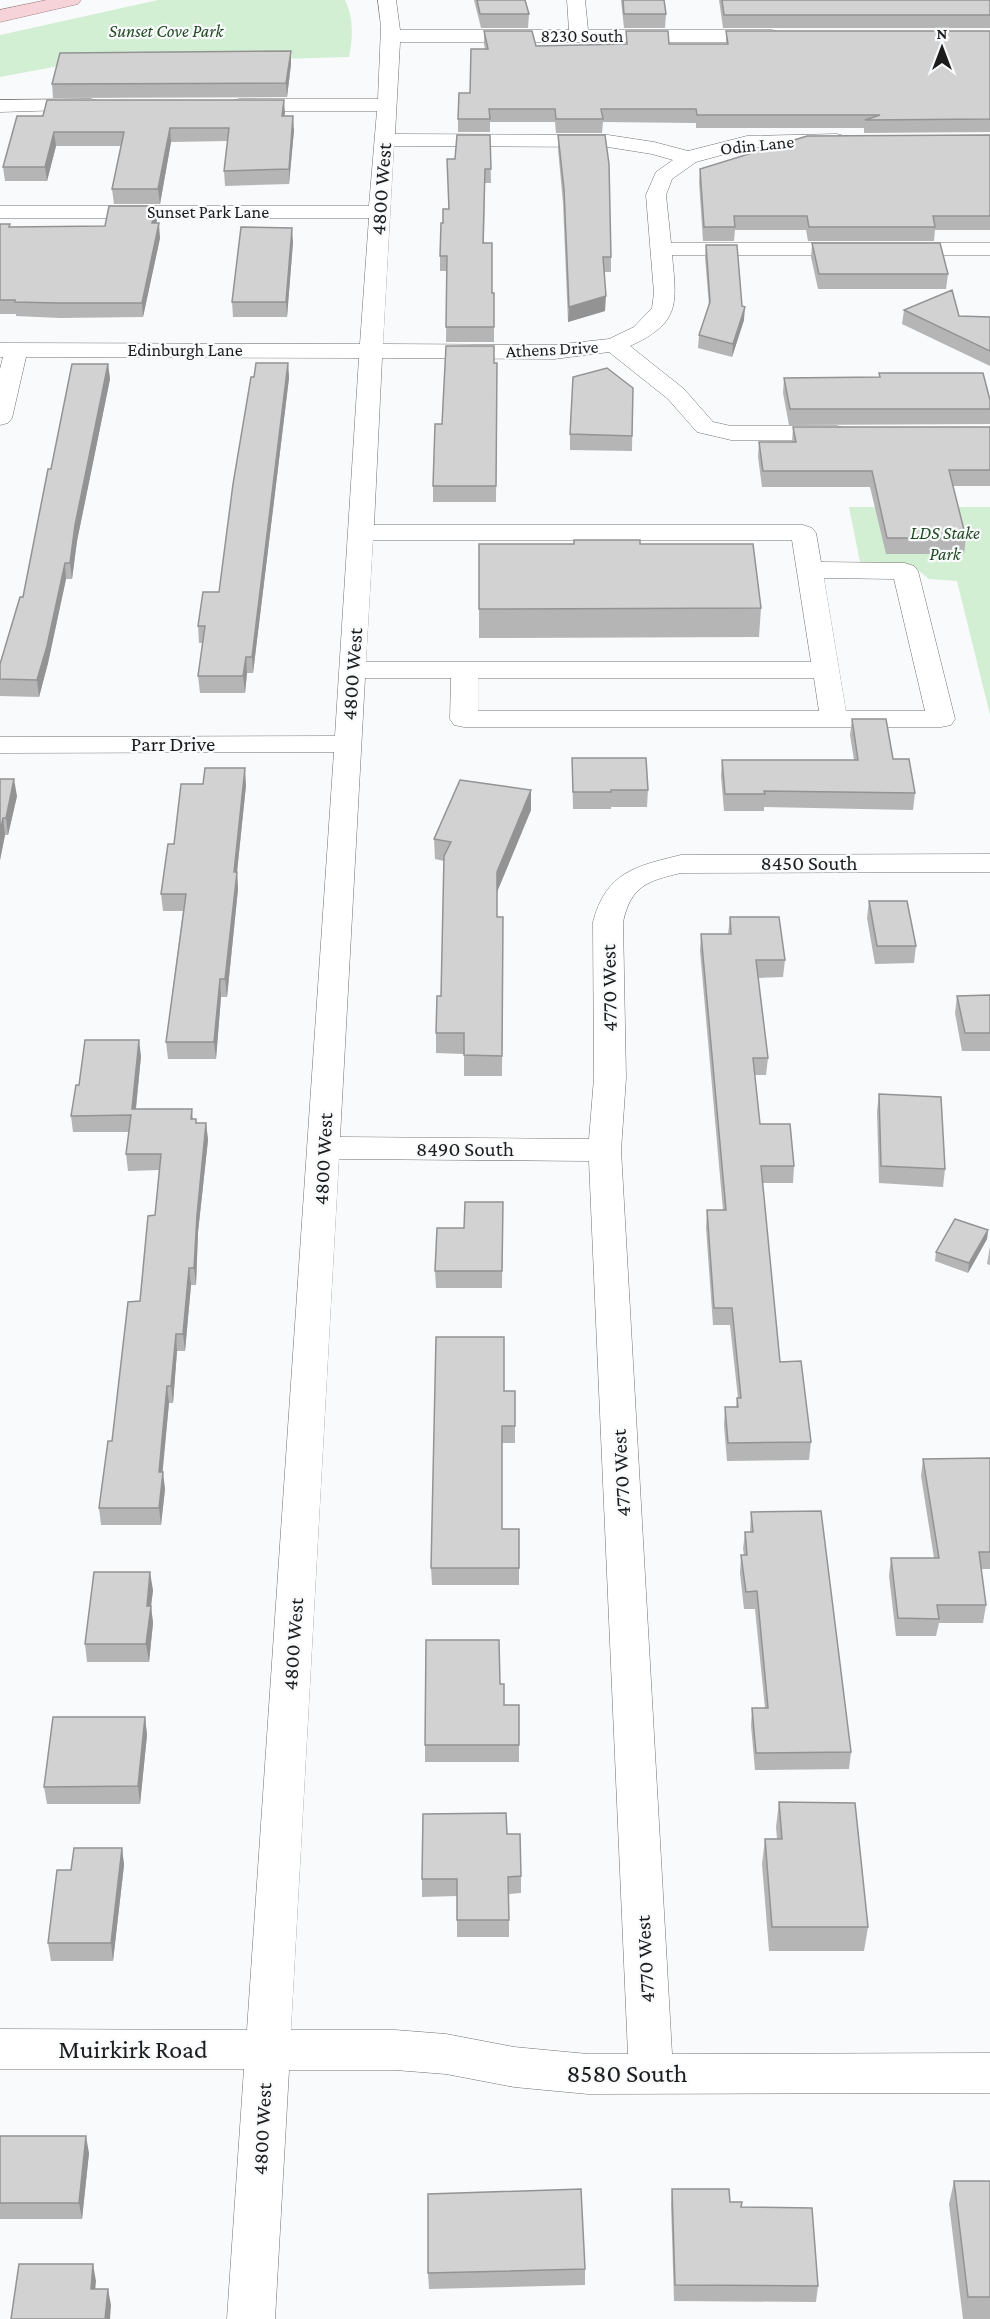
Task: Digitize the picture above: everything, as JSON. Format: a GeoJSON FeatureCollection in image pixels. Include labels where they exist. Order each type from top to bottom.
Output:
{"type":"FeatureCollection","features":[{"type":"Feature","properties":{"kind":"main road"},"geometry":{"type":"LineString","coordinates":[[0,16],[72,0]]}},
{"type":"Feature","properties":{"kind":"street","name":"4800 West"},"geometry":{"type":"LineString","coordinates":[[251,2319],[361,532],[369,351],[387,105],[390,36],[387,0]]}},
{"type":"Feature","properties":{"kind":"street"},"geometry":{"type":"LineString","coordinates":[[576,0],[579,36]]}},
{"type":"Feature","properties":{"kind":"street","name":"8230 South"},"geometry":{"type":"LineString","coordinates":[[390,36],[790,36]]}},
{"type":"Feature","properties":{"kind":"street"},"geometry":{"type":"LineString","coordinates":[[0,105],[104,105]]}},
{"type":"Feature","properties":{"kind":"street"},"geometry":{"type":"LineString","coordinates":[[220,105],[387,105]]}},
{"type":"Feature","properties":{"kind":"street"},"geometry":{"type":"LineString","coordinates":[[384,140],[608,141],[654,148],[688,158]]}},
{"type":"Feature","properties":{"kind":"street","name":"Odin Lane"},"geometry":{"type":"LineString","coordinates":[[614,345],[642,332],[663,310],[665,293],[657,188],[667,171],[688,158],[707,151],[747,142],[851,140]]}},
{"type":"Feature","properties":{"kind":"street","name":"Sunset Park Lane"},"geometry":{"type":"LineString","coordinates":[[0,212],[380,212]]}},
{"type":"Feature","properties":{"kind":"street"},"geometry":{"type":"LineString","coordinates":[[660,249],[990,249]]}},
{"type":"Feature","properties":{"kind":"street","name":"Athens Drive"},"geometry":{"type":"LineString","coordinates":[[369,351],[554,352],[614,345],[676,394],[705,427],[717,431],[750,434],[858,433]]}},
{"type":"Feature","properties":{"kind":"street"},"geometry":{"type":"LineString","coordinates":[[0,418],[8,350]]}},
{"type":"Feature","properties":{"kind":"street","name":"Edinburgh Lane"},"geometry":{"type":"LineString","coordinates":[[8,350],[369,351]]}},
{"type":"Feature","properties":{"kind":"street"},"geometry":{"type":"LineString","coordinates":[[361,532],[802,533],[834,719]]}},
{"type":"Feature","properties":{"kind":"street"},"geometry":{"type":"LineString","coordinates":[[465,670],[464,719],[941,719],[905,571],[810,570]]}},
{"type":"Feature","properties":{"kind":"street"},"geometry":{"type":"LineString","coordinates":[[352,670],[826,670]]}},
{"type":"Feature","properties":{"kind":"street","name":"Parr Drive"},"geometry":{"type":"LineString","coordinates":[[0,745],[347,744]]}},
{"type":"Feature","properties":{"kind":"street","name":"8450 South"},"geometry":{"type":"LineString","coordinates":[[632,881],[672,866],[710,863],[990,863]]}},
{"type":"Feature","properties":{"kind":"street","name":"4770 West"},"geometry":{"type":"LineString","coordinates":[[632,881],[615,899],[608,922],[610,1078],[605,1150],[651,2074]]}},
{"type":"Feature","properties":{"kind":"street","name":"8490 South"},"geometry":{"type":"LineString","coordinates":[[324,1148],[605,1150]]}},
{"type":"Feature","properties":{"kind":"street","name":"Muirkirk Road"},"geometry":{"type":"LineString","coordinates":[[0,2049],[267,2049]]}},
{"type":"Feature","properties":{"kind":"street","name":"8580 South"},"geometry":{"type":"LineString","coordinates":[[267,2049],[395,2050],[446,2054],[550,2072],[990,2073]]}},
{"type":"Feature","properties":{"kind":"green space","name":"Sunset Cove Park"},"geometry":{"type":"Polygon","coordinates":[[[158,0],[345,0],[352,28],[349,57],[64,65],[0,77],[0,35],[158,0]]]}},
{"type":"Feature","properties":{"kind":"green space","name":"LDS Stake Park"},"geometry":{"type":"Polygon","coordinates":[[[849,507],[990,507],[990,715],[957,581],[929,579],[918,570],[897,563],[860,562],[849,507]]]}},
{"type":"Feature","properties":{"kind":"building"},"geometry":{"type":"Polygon","coordinates":[[[477,0],[525,0],[529,14],[480,14],[477,0]]]}},
{"type":"Feature","properties":{"kind":"building"},"geometry":{"type":"Polygon","coordinates":[[[623,0],[664,0],[666,14],[624,14],[623,0]]]}},
{"type":"Feature","properties":{"kind":"building"},"geometry":{"type":"Polygon","coordinates":[[[722,0],[990,0],[990,15],[724,15],[722,0]]]}},
{"type":"Feature","properties":{"kind":"building"},"geometry":{"type":"Polygon","coordinates":[[[484,31],[532,31],[536,46],[627,44],[626,31],[668,31],[669,44],[728,44],[726,31],[990,31],[990,119],[865,120],[880,115],[697,115],[696,109],[601,109],[603,119],[556,119],[555,109],[489,109],[490,119],[458,119],[459,93],[470,93],[471,49],[488,49],[484,31]]]}},
{"type":"Feature","properties":{"kind":"building"},"geometry":{"type":"Polygon","coordinates":[[[291,51],[286,83],[52,84],[60,53],[291,51]]]}},
{"type":"Feature","properties":{"kind":"building"},"geometry":{"type":"Polygon","coordinates":[[[47,100],[284,100],[282,116],[293,116],[289,169],[224,171],[229,128],[170,128],[158,189],[112,189],[124,132],[54,132],[45,167],[3,167],[17,116],[43,116],[47,100]]]}},
{"type":"Feature","properties":{"kind":"building"},"geometry":{"type":"Polygon","coordinates":[[[457,135],[490,135],[491,169],[485,169],[483,243],[492,243],[494,327],[446,327],[447,256],[440,256],[441,223],[443,223],[443,209],[449,209],[447,159],[455,159],[457,135]]]}},
{"type":"Feature","properties":{"kind":"building"},"geometry":{"type":"Polygon","coordinates":[[[558,135],[605,135],[609,164],[611,257],[603,257],[606,296],[569,307],[564,189],[558,135]]]}},
{"type":"Feature","properties":{"kind":"building"},"geometry":{"type":"Polygon","coordinates":[[[990,135],[990,216],[933,216],[935,227],[809,227],[807,216],[734,216],[735,227],[704,227],[700,169],[807,136],[990,135]]]}},
{"type":"Feature","properties":{"kind":"building"},"geometry":{"type":"Polygon","coordinates":[[[109,206],[155,206],[152,223],[159,223],[142,303],[0,300],[0,224],[10,224],[9,227],[105,226],[109,206]]]}},
{"type":"Feature","properties":{"kind":"building"},"geometry":{"type":"Polygon","coordinates":[[[241,227],[292,228],[286,302],[232,302],[241,227]]]}},
{"type":"Feature","properties":{"kind":"building"},"geometry":{"type":"Polygon","coordinates":[[[812,243],[940,243],[948,274],[819,274],[812,243]]]}},
{"type":"Feature","properties":{"kind":"building"},"geometry":{"type":"Polygon","coordinates":[[[706,245],[737,245],[742,306],[745,307],[733,344],[699,335],[710,302],[706,245]]]}},
{"type":"Feature","properties":{"kind":"building"},"geometry":{"type":"Polygon","coordinates":[[[952,290],[959,316],[990,317],[990,351],[904,310],[952,290]]]}},
{"type":"Feature","properties":{"kind":"building"},"geometry":{"type":"Polygon","coordinates":[[[446,346],[494,346],[494,363],[497,363],[496,486],[433,486],[435,424],[442,424],[446,346]]]}},
{"type":"Feature","properties":{"kind":"building"},"geometry":{"type":"Polygon","coordinates":[[[256,363],[288,363],[252,657],[246,657],[243,676],[198,676],[205,626],[198,626],[203,592],[219,592],[233,484],[251,377],[254,377],[256,363]]]}},
{"type":"Feature","properties":{"kind":"building"},"geometry":{"type":"Polygon","coordinates":[[[72,364],[108,364],[75,525],[70,563],[65,563],[47,646],[37,680],[0,679],[0,664],[20,597],[23,597],[48,469],[51,469],[72,364]]]}},
{"type":"Feature","properties":{"kind":"building"},"geometry":{"type":"Polygon","coordinates":[[[607,368],[633,388],[632,436],[570,434],[573,377],[607,368]]]}},
{"type":"Feature","properties":{"kind":"building"},"geometry":{"type":"Polygon","coordinates":[[[879,373],[983,373],[990,409],[790,409],[784,378],[880,377],[879,373]]]}},
{"type":"Feature","properties":{"kind":"building"},"geometry":{"type":"Polygon","coordinates":[[[793,427],[990,427],[990,470],[949,470],[966,538],[887,538],[872,471],[763,471],[759,442],[796,442],[793,427]]]}},
{"type":"Feature","properties":{"kind":"building"},"geometry":{"type":"Polygon","coordinates":[[[574,540],[640,540],[640,544],[753,544],[761,608],[479,609],[479,544],[574,544],[574,540]]]}},
{"type":"Feature","properties":{"kind":"building"},"geometry":{"type":"Polygon","coordinates":[[[852,719],[886,719],[893,759],[909,759],[915,793],[764,791],[765,794],[725,794],[722,760],[858,760],[852,719]]]}},
{"type":"Feature","properties":{"kind":"building"},"geometry":{"type":"Polygon","coordinates":[[[572,758],[646,758],[648,790],[573,792],[572,758]]]}},
{"type":"Feature","properties":{"kind":"building"},"geometry":{"type":"Polygon","coordinates":[[[205,768],[245,768],[234,872],[237,872],[225,979],[220,979],[214,1042],[166,1042],[186,894],[161,894],[168,844],[174,844],[181,784],[203,784],[205,768]]]}},
{"type":"Feature","properties":{"kind":"building"},"geometry":{"type":"Polygon","coordinates":[[[0,779],[14,779],[6,818],[3,818],[0,832],[0,779]]]}},
{"type":"Feature","properties":{"kind":"building"},"geometry":{"type":"Polygon","coordinates":[[[460,780],[531,790],[497,872],[497,917],[503,917],[502,1056],[464,1055],[464,1033],[436,1033],[437,996],[441,996],[444,856],[451,842],[434,839],[460,780]]]}},
{"type":"Feature","properties":{"kind":"building"},"geometry":{"type":"Polygon","coordinates":[[[869,901],[907,901],[916,946],[877,946],[869,901]]]}},
{"type":"Feature","properties":{"kind":"building"},"geometry":{"type":"Polygon","coordinates":[[[730,917],[779,917],[785,960],[756,960],[768,1058],[753,1058],[760,1124],[790,1124],[794,1166],[761,1166],[780,1362],[801,1361],[811,1442],[728,1443],[725,1407],[738,1407],[737,1398],[741,1398],[732,1308],[714,1308],[707,1210],[726,1210],[701,934],[731,934],[730,917]]]}},
{"type":"Feature","properties":{"kind":"building"},"geometry":{"type":"Polygon","coordinates":[[[990,995],[990,1033],[965,1033],[957,996],[990,995]]]}},
{"type":"Feature","properties":{"kind":"building"},"geometry":{"type":"Polygon","coordinates":[[[85,1040],[139,1040],[132,1109],[192,1109],[191,1119],[196,1119],[196,1123],[206,1123],[194,1268],[189,1268],[183,1334],[176,1334],[171,1386],[167,1386],[159,1472],[163,1472],[159,1508],[99,1508],[108,1441],[112,1441],[128,1302],[140,1301],[148,1216],[155,1215],[161,1154],[126,1154],[131,1115],[71,1116],[76,1085],[79,1085],[85,1040]]]}},
{"type":"Feature","properties":{"kind":"building"},"geometry":{"type":"Polygon","coordinates":[[[879,1094],[941,1097],[945,1169],[881,1166],[879,1094]]]}},
{"type":"Feature","properties":{"kind":"building"},"geometry":{"type":"Polygon","coordinates":[[[465,1202],[503,1202],[502,1271],[435,1271],[437,1228],[464,1228],[465,1202]]]}},
{"type":"Feature","properties":{"kind":"building"},"geometry":{"type":"Polygon","coordinates":[[[955,1219],[988,1230],[969,1263],[936,1252],[955,1219]]]}},
{"type":"Feature","properties":{"kind":"building"},"geometry":{"type":"Polygon","coordinates":[[[436,1337],[504,1337],[504,1391],[515,1391],[515,1426],[502,1426],[502,1529],[519,1529],[519,1568],[431,1568],[436,1337]]]}},
{"type":"Feature","properties":{"kind":"building"},"geometry":{"type":"Polygon","coordinates":[[[990,1458],[990,1552],[979,1552],[986,1605],[937,1605],[939,1619],[898,1618],[891,1558],[939,1558],[923,1459],[990,1458]]]}},
{"type":"Feature","properties":{"kind":"building"},"geometry":{"type":"Polygon","coordinates":[[[821,1511],[851,1752],[756,1753],[752,1708],[768,1708],[757,1591],[746,1592],[741,1555],[747,1555],[745,1532],[753,1532],[751,1512],[821,1511]]]}},
{"type":"Feature","properties":{"kind":"building"},"geometry":{"type":"Polygon","coordinates":[[[94,1572],[150,1572],[147,1606],[151,1606],[146,1644],[85,1644],[94,1572]]]}},
{"type":"Feature","properties":{"kind":"building"},"geometry":{"type":"Polygon","coordinates":[[[426,1640],[499,1640],[500,1684],[504,1684],[504,1705],[519,1705],[519,1745],[425,1745],[426,1640]]]}},
{"type":"Feature","properties":{"kind":"building"},"geometry":{"type":"Polygon","coordinates":[[[53,1717],[145,1717],[138,1786],[44,1787],[53,1717]]]}},
{"type":"Feature","properties":{"kind":"building"},"geometry":{"type":"Polygon","coordinates":[[[779,1802],[855,1803],[868,1927],[772,1927],[765,1839],[782,1839],[779,1802]]]}},
{"type":"Feature","properties":{"kind":"building"},"geometry":{"type":"Polygon","coordinates":[[[506,1813],[507,1834],[520,1834],[521,1876],[508,1877],[509,1920],[457,1920],[457,1879],[422,1879],[423,1814],[506,1813]]]}},
{"type":"Feature","properties":{"kind":"building"},"geometry":{"type":"Polygon","coordinates":[[[74,1848],[122,1848],[111,1943],[48,1943],[57,1870],[71,1870],[74,1848]]]}},
{"type":"Feature","properties":{"kind":"building"},"geometry":{"type":"Polygon","coordinates":[[[0,2136],[86,2136],[79,2203],[0,2203],[0,2136]]]}},
{"type":"Feature","properties":{"kind":"building"},"geometry":{"type":"Polygon","coordinates":[[[954,2181],[990,2181],[990,2297],[968,2297],[954,2181]]]}},
{"type":"Feature","properties":{"kind":"building"},"geometry":{"type":"Polygon","coordinates":[[[581,2189],[585,2269],[428,2273],[428,2194],[581,2189]]]}},
{"type":"Feature","properties":{"kind":"building"},"geometry":{"type":"Polygon","coordinates":[[[672,2189],[729,2189],[730,2202],[742,2202],[741,2207],[812,2208],[818,2286],[675,2285],[672,2189]]]}},
{"type":"Feature","properties":{"kind":"building"},"geometry":{"type":"Polygon","coordinates":[[[19,2264],[93,2264],[91,2289],[108,2289],[105,2319],[11,2319],[19,2264]]]}}]}
